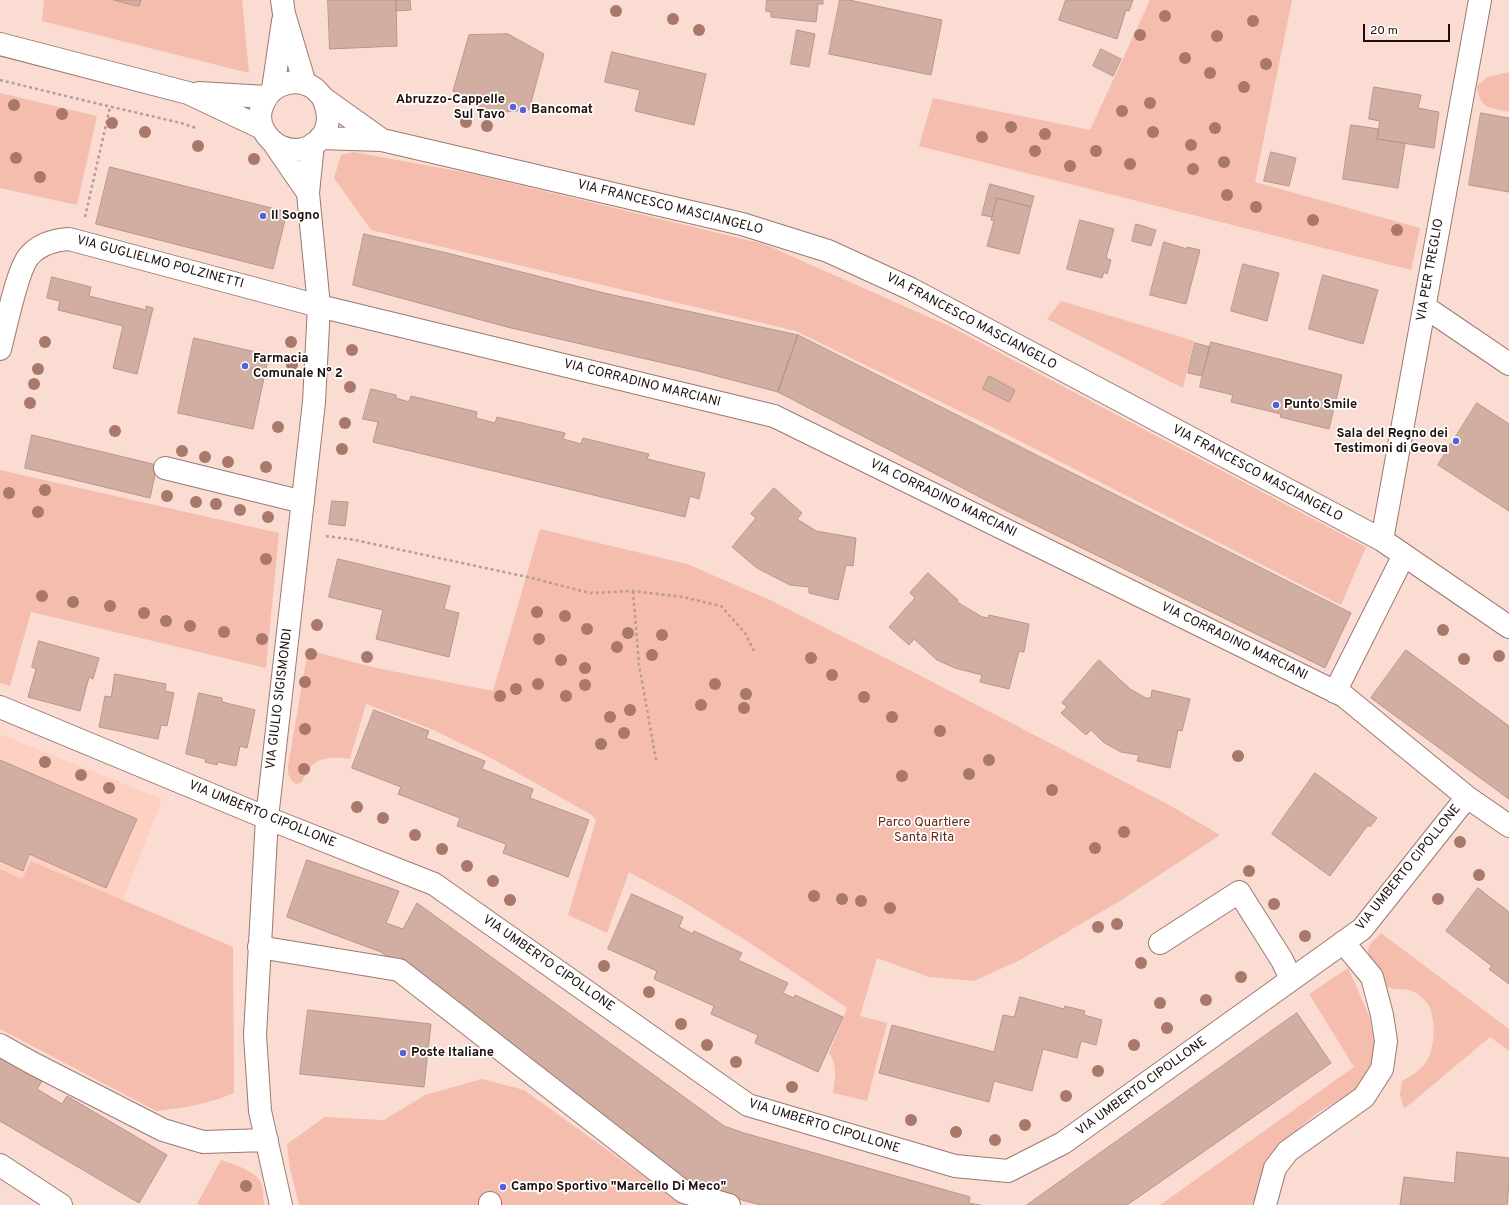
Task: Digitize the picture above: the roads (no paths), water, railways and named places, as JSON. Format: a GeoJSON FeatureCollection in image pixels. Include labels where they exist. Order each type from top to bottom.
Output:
{"type":"FeatureCollection","features":[{"type":"Feature","properties":{"kind":"street","name":"VIA PER TREGLIO"},"geometry":{"type":"LineString","coordinates":[[1382,540],[1480,0]]}},
{"type":"Feature","properties":{"kind":"street"},"geometry":{"type":"LineString","coordinates":[[283,7],[305,84]]}},
{"type":"Feature","properties":{"kind":"street"},"geometry":{"type":"LineString","coordinates":[[268,136],[260,117],[261,107],[269,93],[283,7]]}},
{"type":"Feature","properties":{"kind":"street"},"geometry":{"type":"LineString","coordinates":[[0,44],[188,93],[268,136],[284,149],[304,149],[317,141],[326,129],[328,119],[327,108],[323,98],[315,89],[305,84],[294,82],[283,84],[269,93],[188,93]]}},
{"type":"Feature","properties":{"kind":"street","name":"VIA FRANCESCO MASCIANGELO"},"geometry":{"type":"LineString","coordinates":[[323,98],[382,140]]}},
{"type":"Feature","properties":{"kind":"street","name":"VIA GIULIO SIGISMONDI"},"geometry":{"type":"LineString","coordinates":[[268,136],[308,193]]}},
{"type":"Feature","properties":{"kind":"street","name":"VIA FRANCESCO MASCIANGELO"},"geometry":{"type":"LineString","coordinates":[[317,141],[382,140],[742,224],[828,251],[911,289],[1382,540],[1509,627]]}},
{"type":"Feature","properties":{"kind":"street","name":"VIA GIULIO SIGISMONDI"},"geometry":{"type":"LineString","coordinates":[[281,1205],[260,1111],[255,1035],[267,818],[314,402],[319,306],[308,193],[317,141]]}},
{"type":"Feature","properties":{"kind":"street","name":"VIA GUGLIELMO POLZINETTI"},"geometry":{"type":"LineString","coordinates":[[0,349],[22,268],[29,255],[36,249],[54,240],[69,238],[319,306]]}},
{"type":"Feature","properties":{"kind":"street","name":"VIA CORRADINO MARCIANI"},"geometry":{"type":"LineString","coordinates":[[319,306],[774,416],[1344,696],[1467,796],[1509,826]]}},
{"type":"Feature","properties":{"kind":"street"},"geometry":{"type":"LineString","coordinates":[[1424,307],[1509,364]]}},
{"type":"Feature","properties":{"kind":"street"},"geometry":{"type":"LineString","coordinates":[[165,468],[303,502]]}},
{"type":"Feature","properties":{"kind":"street"},"geometry":{"type":"LineString","coordinates":[[1335,692],[1404,555]]}},
{"type":"Feature","properties":{"kind":"street","name":"VIA UMBERTO CIPOLLONE"},"geometry":{"type":"LineString","coordinates":[[0,707],[267,818],[434,884],[748,1105],[955,1166],[1008,1171],[1063,1143],[1362,929],[1467,796]]}},
{"type":"Feature","properties":{"kind":"street"},"geometry":{"type":"LineString","coordinates":[[1160,943],[1239,892],[1282,960],[1291,979]]}},
{"type":"Feature","properties":{"kind":"street"},"geometry":{"type":"LineString","coordinates":[[1265,1205],[1275,1168],[1288,1151],[1364,1097],[1382,1069],[1386,1040],[1382,1015],[1372,977],[1344,942]]}},
{"type":"Feature","properties":{"kind":"street"},"geometry":{"type":"LineString","coordinates":[[259,946],[399,970],[684,1192],[729,1205]]}},
{"type":"Feature","properties":{"kind":"street"},"geometry":{"type":"LineString","coordinates":[[0,1044],[34,1064],[163,1130],[203,1142],[267,1140]]}},
{"type":"Feature","properties":{"kind":"street"},"geometry":{"type":"LineString","coordinates":[[0,1165],[61,1205]]}},
{"type":"Feature","properties":{"kind":"place","name":"Abruzzo-Cappelle Sul Tavo"},"geometry":{"type":"Point","coordinates":[513,107]}},
{"type":"Feature","properties":{"kind":"place","name":"Bancomat"},"geometry":{"type":"Point","coordinates":[523,110]}},
{"type":"Feature","properties":{"kind":"place","name":"Il Sogno"},"geometry":{"type":"Point","coordinates":[263,216]}},
{"type":"Feature","properties":{"kind":"place","name":"Farmacia Comunale N° 2"},"geometry":{"type":"Point","coordinates":[245,366]}},
{"type":"Feature","properties":{"kind":"place","name":"Punto Smile"},"geometry":{"type":"Point","coordinates":[1276,405]}},
{"type":"Feature","properties":{"kind":"place","name":"Sala del Regno dei Testimoni di Geova"},"geometry":{"type":"Point","coordinates":[1456,441]}},
{"type":"Feature","properties":{"kind":"place","name":"Poste Italiane"},"geometry":{"type":"Point","coordinates":[403,1053]}},
{"type":"Feature","properties":{"kind":"place","name":"Campo Sportivo \"Marcello Di Meco\""},"geometry":{"type":"Point","coordinates":[503,1187]}},
{"type":"Feature","properties":{"kind":"park label","name":"Parco Quartiere Santa Rita"},"geometry":{"type":"Point","coordinates":[924,830]}}]}
